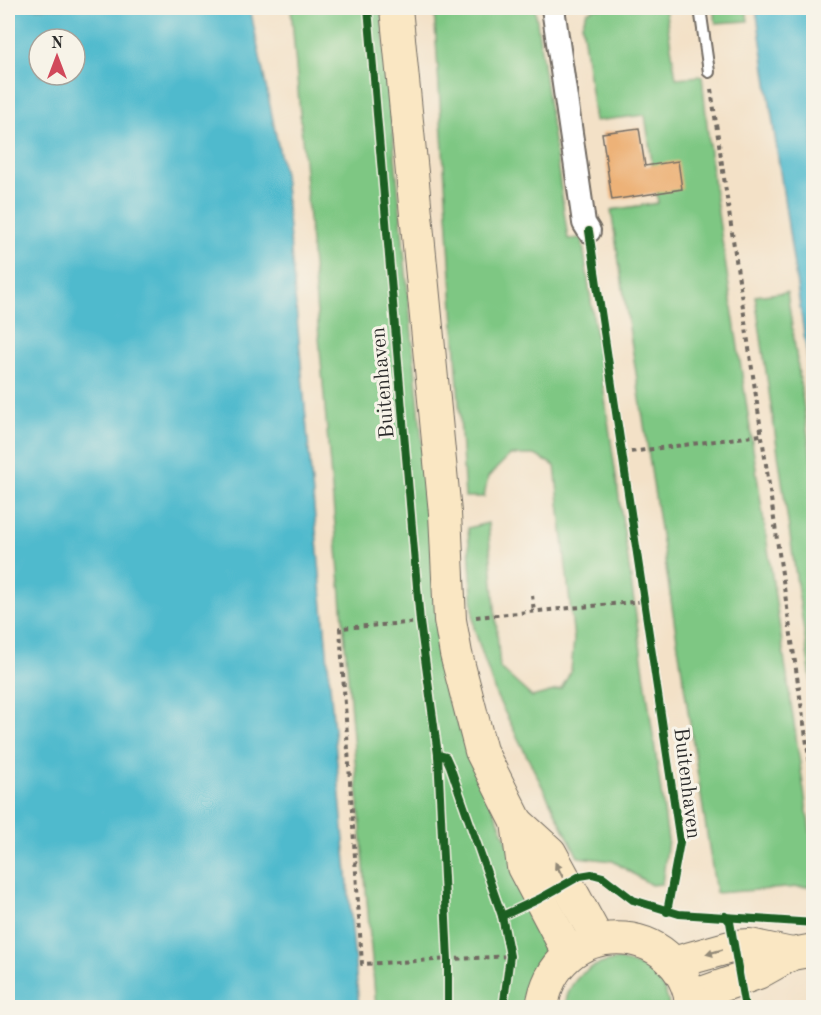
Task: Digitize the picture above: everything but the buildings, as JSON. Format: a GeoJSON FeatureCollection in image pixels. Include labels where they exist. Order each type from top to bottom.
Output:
{"type":"FeatureCollection","features":[{"type":"Feature","properties":{"kind":"main road"},"geometry":{"type":"LineString","coordinates":[[396,8],[444,501],[435,621],[469,708],[481,751],[518,822],[550,852],[598,940]]}},
{"type":"Feature","properties":{"kind":"main road"},"geometry":{"type":"LineString","coordinates":[[518,822],[523,867],[569,954]]}},
{"type":"Feature","properties":{"kind":"main road"},"geometry":{"type":"LineString","coordinates":[[542,1008],[549,980],[569,954],[598,940],[631,938],[647,943],[673,963],[684,979],[691,1002],[803,952]]}},
{"type":"Feature","properties":{"kind":"main road"},"geometry":{"type":"LineString","coordinates":[[673,963],[734,946],[750,945],[803,952]]}},
{"type":"Feature","properties":{"kind":"street"},"geometry":{"type":"LineString","coordinates":[[553,8],[584,224],[589,231]]}},
{"type":"Feature","properties":{"kind":"lane"},"geometry":{"type":"LineString","coordinates":[[700,8],[709,72]]}},
{"type":"Feature","properties":{"kind":"path"},"geometry":{"type":"LineString","coordinates":[[709,72],[813,792]]}},
{"type":"Feature","properties":{"kind":"path"},"geometry":{"type":"LineString","coordinates":[[622,453],[761,435]]}},
{"type":"Feature","properties":{"kind":"path"},"geometry":{"type":"LineString","coordinates":[[621,441],[624,465]]}},
{"type":"Feature","properties":{"kind":"path"},"geometry":{"type":"LineString","coordinates":[[643,590],[646,613]]}},
{"type":"Feature","properties":{"kind":"path"},"geometry":{"type":"LineString","coordinates":[[532,595],[534,612]]}},
{"type":"Feature","properties":{"kind":"path"},"geometry":{"type":"LineString","coordinates":[[508,946],[509,960],[362,964],[340,628],[644,602]]}},
{"type":"Feature","properties":{"kind":"path"},"geometry":{"type":"LineString","coordinates":[[419,610],[435,621]]}},
{"type":"Feature","properties":{"kind":"path"},"geometry":{"type":"LineString","coordinates":[[422,633],[435,621]]}},
{"type":"Feature","properties":{"kind":"path"},"geometry":{"type":"LineString","coordinates":[[448,951],[448,972]]}},
{"type":"Feature","properties":{"kind":"green space"},"geometry":{"type":"Polygon","coordinates":[[[291,8],[381,8],[446,695],[543,928],[543,960],[535,1007],[376,1007],[291,8]]]}},
{"type":"Feature","properties":{"kind":"green space"},"geometry":{"type":"Polygon","coordinates":[[[434,8],[535,8],[568,239],[582,238],[668,840],[662,884],[651,885],[613,861],[578,857],[496,695],[474,628],[468,528],[488,523],[500,668],[532,697],[561,689],[571,671],[574,640],[555,466],[535,455],[510,455],[488,477],[484,497],[465,497],[434,8]]]}},
{"type":"Feature","properties":{"kind":"green space"},"geometry":{"type":"Polygon","coordinates":[[[596,8],[665,8],[676,78],[702,76],[712,173],[813,851],[813,886],[716,893],[611,210],[658,203],[645,115],[595,121],[582,24],[587,12],[596,8]]]}},
{"type":"Feature","properties":{"kind":"green space"},"geometry":{"type":"Polygon","coordinates":[[[713,8],[746,8],[748,21],[716,23],[713,8]]]}},
{"type":"Feature","properties":{"kind":"green space"},"geometry":{"type":"Polygon","coordinates":[[[787,292],[813,470],[813,693],[755,296],[787,292]]]}},
{"type":"Feature","properties":{"kind":"green space"},"geometry":{"type":"Polygon","coordinates":[[[618,960],[637,965],[652,974],[663,988],[669,1007],[565,1007],[571,988],[582,974],[598,965],[618,960]]]}},
{"type":"Feature","properties":{"kind":"water"},"geometry":{"type":"Polygon","coordinates":[[[8,8],[250,8],[284,174],[359,1007],[8,1007],[8,8]]]}},
{"type":"Feature","properties":{"kind":"water"},"geometry":{"type":"Polygon","coordinates":[[[756,8],[813,8],[813,395],[756,8]]]}},
{"type":"Feature","properties":{"kind":"cycle path","name":"Buitenhaven"},"geometry":{"type":"LineString","coordinates":[[368,8],[420,622],[438,755],[448,960],[448,1008]]}},
{"type":"Feature","properties":{"kind":"cycle path","name":"Buitenhaven"},"geometry":{"type":"LineString","coordinates":[[589,231],[680,842],[667,912]]}},
{"type":"Feature","properties":{"kind":"cycle path"},"geometry":{"type":"LineString","coordinates":[[438,755],[446,757],[450,766],[502,916],[510,956],[503,1008]]}},
{"type":"Feature","properties":{"kind":"cycle path"},"geometry":{"type":"LineString","coordinates":[[502,916],[580,876],[592,874],[603,877],[633,900],[679,914],[814,923]]}},
{"type":"Feature","properties":{"kind":"cycle path"},"geometry":{"type":"LineString","coordinates":[[725,916],[730,922],[745,1008]]}}]}
